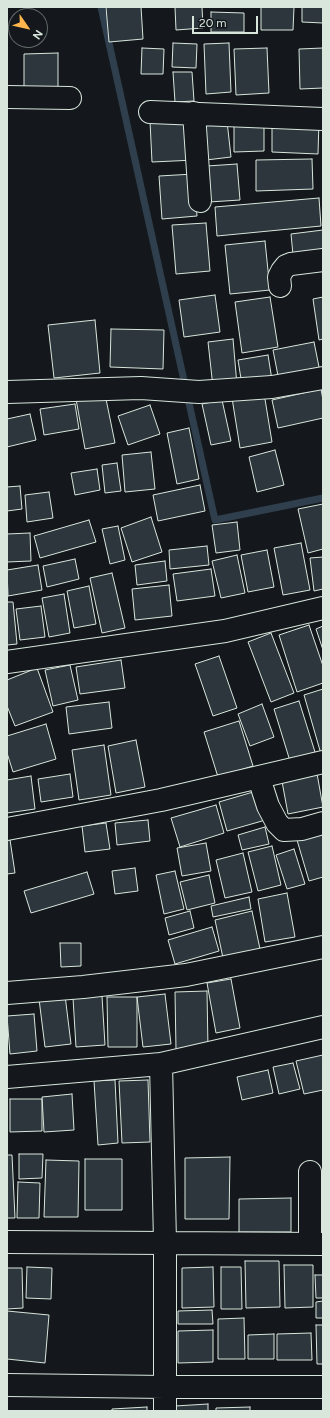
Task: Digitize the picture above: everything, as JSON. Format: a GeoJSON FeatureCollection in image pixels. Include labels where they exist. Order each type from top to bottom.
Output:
{"type":"FeatureCollection","features":[{"type":"Feature","properties":{"kind":"street"},"geometry":{"type":"LineString","coordinates":[[7,97],[70,98]]}},
{"type":"Feature","properties":{"kind":"street"},"geometry":{"type":"LineString","coordinates":[[150,112],[323,118]]}},
{"type":"Feature","properties":{"kind":"street"},"geometry":{"type":"LineString","coordinates":[[194,113],[200,201]]}},
{"type":"Feature","properties":{"kind":"street"},"geometry":{"type":"LineString","coordinates":[[280,286],[280,277],[286,266],[323,260]]}},
{"type":"Feature","properties":{"kind":"street"},"geometry":{"type":"LineString","coordinates":[[7,392],[141,388],[198,392],[272,387],[323,378]]}},
{"type":"Feature","properties":{"kind":"street"},"geometry":{"type":"LineString","coordinates":[[7,662],[225,631],[323,608]]}},
{"type":"Feature","properties":{"kind":"street"},"geometry":{"type":"LineString","coordinates":[[7,828],[161,800],[323,762]]}},
{"type":"Feature","properties":{"kind":"street"},"geometry":{"type":"LineString","coordinates":[[258,778],[268,806],[284,830],[302,829],[323,823]]}},
{"type":"Feature","properties":{"kind":"street"},"geometry":{"type":"LineString","coordinates":[[7,993],[83,987],[186,975],[323,947]]}},
{"type":"Feature","properties":{"kind":"street"},"geometry":{"type":"LineString","coordinates":[[7,1077],[161,1064],[323,1027]]}},
{"type":"Feature","properties":{"kind":"street"},"geometry":{"type":"LineString","coordinates":[[161,1064],[165,1242],[165,1411]]}},
{"type":"Feature","properties":{"kind":"street"},"geometry":{"type":"LineString","coordinates":[[7,1242],[317,1244],[310,1172]]}},
{"type":"Feature","properties":{"kind":"street"},"geometry":{"type":"LineString","coordinates":[[7,1385],[323,1387]]}},
{"type":"Feature","properties":{"kind":"building"},"geometry":{"type":"Polygon","coordinates":[[[106,7],[141,7],[143,39],[109,42],[106,7]]]}},
{"type":"Feature","properties":{"kind":"building"},"geometry":{"type":"Polygon","coordinates":[[[175,7],[202,7],[203,28],[176,30],[175,7]]]}},
{"type":"Feature","properties":{"kind":"building"},"geometry":{"type":"Polygon","coordinates":[[[261,7],[294,7],[293,30],[261,30],[261,7]]]}},
{"type":"Feature","properties":{"kind":"building"},"geometry":{"type":"Polygon","coordinates":[[[302,7],[323,7],[323,23],[302,22],[302,7]]]}},
{"type":"Feature","properties":{"kind":"building"},"geometry":{"type":"Polygon","coordinates":[[[211,12],[244,13],[244,32],[211,32],[211,12]]]}},
{"type":"Feature","properties":{"kind":"building"},"geometry":{"type":"Polygon","coordinates":[[[173,43],[197,44],[196,68],[172,67],[173,43]]]}},
{"type":"Feature","properties":{"kind":"building"},"geometry":{"type":"Polygon","coordinates":[[[229,43],[231,92],[206,94],[204,44],[229,43]]]}},
{"type":"Feature","properties":{"kind":"building"},"geometry":{"type":"Polygon","coordinates":[[[142,48],[164,49],[163,74],[141,74],[142,48]]]}},
{"type":"Feature","properties":{"kind":"building"},"geometry":{"type":"Polygon","coordinates":[[[267,48],[269,93],[236,95],[234,49],[267,48]]]}},
{"type":"Feature","properties":{"kind":"building"},"geometry":{"type":"Polygon","coordinates":[[[323,48],[323,88],[300,89],[299,49],[323,48]]]}},
{"type":"Feature","properties":{"kind":"building"},"geometry":{"type":"Polygon","coordinates":[[[58,53],[58,88],[24,89],[24,54],[58,53]]]}},
{"type":"Feature","properties":{"kind":"building"},"geometry":{"type":"Polygon","coordinates":[[[173,72],[192,72],[194,101],[175,102],[173,72]]]}},
{"type":"Feature","properties":{"kind":"building"},"geometry":{"type":"Polygon","coordinates":[[[193,118],[195,160],[152,162],[150,121],[193,118]]]}},
{"type":"Feature","properties":{"kind":"building"},"geometry":{"type":"Polygon","coordinates":[[[227,121],[231,157],[206,160],[202,124],[227,121]]]}},
{"type":"Feature","properties":{"kind":"building"},"geometry":{"type":"Polygon","coordinates":[[[264,121],[264,151],[234,152],[234,122],[264,121]]]}},
{"type":"Feature","properties":{"kind":"building"},"geometry":{"type":"Polygon","coordinates":[[[319,121],[318,154],[272,152],[272,122],[319,121]]]}},
{"type":"Feature","properties":{"kind":"building"},"geometry":{"type":"Polygon","coordinates":[[[312,159],[313,189],[256,191],[256,160],[312,159]]]}},
{"type":"Feature","properties":{"kind":"building"},"geometry":{"type":"Polygon","coordinates":[[[237,164],[240,200],[209,202],[207,166],[237,164]]]}},
{"type":"Feature","properties":{"kind":"building"},"geometry":{"type":"Polygon","coordinates":[[[194,174],[197,216],[162,219],[159,176],[194,174]]]}},
{"type":"Feature","properties":{"kind":"building"},"geometry":{"type":"Polygon","coordinates":[[[319,198],[321,226],[217,236],[215,207],[319,198]]]}},
{"type":"Feature","properties":{"kind":"building"},"geometry":{"type":"Polygon","coordinates":[[[206,223],[210,271],[176,274],[172,225],[206,223]]]}},
{"type":"Feature","properties":{"kind":"building"},"geometry":{"type":"Polygon","coordinates":[[[323,230],[323,251],[293,255],[291,234],[323,230]]]}},
{"type":"Feature","properties":{"kind":"building"},"geometry":{"type":"Polygon","coordinates":[[[265,241],[270,290],[230,294],[225,245],[265,241]]]}},
{"type":"Feature","properties":{"kind":"building"},"geometry":{"type":"Polygon","coordinates":[[[215,295],[220,332],[184,337],[179,300],[215,295]]]}},
{"type":"Feature","properties":{"kind":"building"},"geometry":{"type":"Polygon","coordinates":[[[270,297],[278,347],[242,353],[235,302],[270,297]]]}},
{"type":"Feature","properties":{"kind":"building"},"geometry":{"type":"Polygon","coordinates":[[[323,297],[323,339],[319,340],[313,299],[323,297]]]}},
{"type":"Feature","properties":{"kind":"building"},"geometry":{"type":"Polygon","coordinates":[[[95,320],[100,373],[54,378],[48,325],[95,320]]]}},
{"type":"Feature","properties":{"kind":"building"},"geometry":{"type":"Polygon","coordinates":[[[111,329],[164,330],[163,369],[110,367],[111,329]]]}},
{"type":"Feature","properties":{"kind":"building"},"geometry":{"type":"Polygon","coordinates":[[[233,339],[237,385],[213,387],[208,342],[233,339]]]}},
{"type":"Feature","properties":{"kind":"building"},"geometry":{"type":"Polygon","coordinates":[[[314,342],[320,372],[279,381],[273,350],[314,342]]]}},
{"type":"Feature","properties":{"kind":"building"},"geometry":{"type":"Polygon","coordinates":[[[268,355],[272,380],[242,385],[238,360],[268,355]]]}},
{"type":"Feature","properties":{"kind":"building"},"geometry":{"type":"Polygon","coordinates":[[[321,389],[323,400],[323,418],[278,428],[272,400],[321,389]]]}},
{"type":"Feature","properties":{"kind":"building"},"geometry":{"type":"Polygon","coordinates":[[[264,393],[272,442],[240,448],[232,398],[264,393]]]}},
{"type":"Feature","properties":{"kind":"building"},"geometry":{"type":"Polygon","coordinates":[[[105,394],[115,443],[85,449],[76,399],[105,394]]]}},
{"type":"Feature","properties":{"kind":"building"},"geometry":{"type":"Polygon","coordinates":[[[222,400],[231,441],[211,445],[202,404],[222,400]]]}},
{"type":"Feature","properties":{"kind":"building"},"geometry":{"type":"Polygon","coordinates":[[[75,404],[79,429],[44,435],[40,409],[75,404]]]}},
{"type":"Feature","properties":{"kind":"building"},"geometry":{"type":"Polygon","coordinates":[[[150,405],[160,434],[128,445],[118,416],[150,405]]]}},
{"type":"Feature","properties":{"kind":"building"},"geometry":{"type":"Polygon","coordinates":[[[30,414],[36,440],[7,447],[7,419],[30,414]]]}},
{"type":"Feature","properties":{"kind":"building"},"geometry":{"type":"Polygon","coordinates":[[[189,428],[199,479],[177,484],[167,433],[189,428]]]}},
{"type":"Feature","properties":{"kind":"building"},"geometry":{"type":"Polygon","coordinates":[[[275,450],[284,485],[257,492],[249,457],[275,450]]]}},
{"type":"Feature","properties":{"kind":"building"},"geometry":{"type":"Polygon","coordinates":[[[151,452],[155,489],[125,492],[122,455],[151,452]]]}},
{"type":"Feature","properties":{"kind":"building"},"geometry":{"type":"Polygon","coordinates":[[[117,463],[121,491],[105,493],[102,465],[117,463]]]}},
{"type":"Feature","properties":{"kind":"building"},"geometry":{"type":"Polygon","coordinates":[[[97,469],[100,490],[75,495],[71,473],[97,469]]]}},
{"type":"Feature","properties":{"kind":"building"},"geometry":{"type":"Polygon","coordinates":[[[200,485],[205,511],[158,521],[153,495],[200,485]]]}},
{"type":"Feature","properties":{"kind":"building"},"geometry":{"type":"Polygon","coordinates":[[[20,486],[22,509],[7,511],[7,487],[20,486]]]}},
{"type":"Feature","properties":{"kind":"building"},"geometry":{"type":"Polygon","coordinates":[[[49,492],[53,518],[27,522],[25,495],[49,492]]]}},
{"type":"Feature","properties":{"kind":"building"},"geometry":{"type":"Polygon","coordinates":[[[323,504],[323,549],[308,553],[298,509],[323,504]]]}},
{"type":"Feature","properties":{"kind":"building"},"geometry":{"type":"Polygon","coordinates":[[[151,517],[162,552],[132,562],[121,528],[151,517]]]}},
{"type":"Feature","properties":{"kind":"building"},"geometry":{"type":"Polygon","coordinates":[[[89,520],[96,542],[40,558],[34,536],[89,520]]]}},
{"type":"Feature","properties":{"kind":"building"},"geometry":{"type":"Polygon","coordinates":[[[237,522],[240,550],[216,553],[212,525],[237,522]]]}},
{"type":"Feature","properties":{"kind":"building"},"geometry":{"type":"Polygon","coordinates":[[[118,526],[125,560],[110,564],[102,529],[118,526]]]}},
{"type":"Feature","properties":{"kind":"building"},"geometry":{"type":"Polygon","coordinates":[[[30,533],[31,561],[7,562],[7,534],[30,533]]]}},
{"type":"Feature","properties":{"kind":"building"},"geometry":{"type":"Polygon","coordinates":[[[301,543],[310,590],[283,595],[274,548],[301,543]]]}},
{"type":"Feature","properties":{"kind":"building"},"geometry":{"type":"Polygon","coordinates":[[[207,546],[209,565],[170,569],[169,550],[207,546]]]}},
{"type":"Feature","properties":{"kind":"building"},"geometry":{"type":"Polygon","coordinates":[[[267,550],[274,587],[248,592],[241,555],[267,550]]]}},
{"type":"Feature","properties":{"kind":"building"},"geometry":{"type":"Polygon","coordinates":[[[237,555],[245,593],[221,598],[212,561],[237,555]]]}},
{"type":"Feature","properties":{"kind":"building"},"geometry":{"type":"Polygon","coordinates":[[[323,557],[323,589],[314,591],[310,558],[323,557]]]}},
{"type":"Feature","properties":{"kind":"building"},"geometry":{"type":"Polygon","coordinates":[[[75,559],[79,579],[47,587],[43,566],[75,559]]]}},
{"type":"Feature","properties":{"kind":"building"},"geometry":{"type":"Polygon","coordinates":[[[165,561],[167,581],[137,585],[135,565],[165,561]]]}},
{"type":"Feature","properties":{"kind":"building"},"geometry":{"type":"Polygon","coordinates":[[[38,565],[42,590],[8,596],[7,570],[38,565]]]}},
{"type":"Feature","properties":{"kind":"building"},"geometry":{"type":"Polygon","coordinates":[[[211,569],[215,596],[177,601],[173,574],[211,569]]]}},
{"type":"Feature","properties":{"kind":"building"},"geometry":{"type":"Polygon","coordinates":[[[112,573],[125,628],[102,633],[90,578],[112,573]]]}},
{"type":"Feature","properties":{"kind":"building"},"geometry":{"type":"Polygon","coordinates":[[[169,585],[172,616],[135,620],[132,589],[169,585]]]}},
{"type":"Feature","properties":{"kind":"building"},"geometry":{"type":"Polygon","coordinates":[[[89,586],[96,624],[74,628],[67,591],[89,586]]]}},
{"type":"Feature","properties":{"kind":"building"},"geometry":{"type":"Polygon","coordinates":[[[64,594],[70,633],[49,637],[42,598],[64,594]]]}},
{"type":"Feature","properties":{"kind":"building"},"geometry":{"type":"Polygon","coordinates":[[[7,602],[13,602],[17,644],[7,645],[7,602]]]}},
{"type":"Feature","properties":{"kind":"building"},"geometry":{"type":"Polygon","coordinates":[[[41,606],[45,637],[20,640],[16,609],[41,606]]]}},
{"type":"Feature","properties":{"kind":"building"},"geometry":{"type":"Polygon","coordinates":[[[309,625],[323,666],[323,683],[297,692],[279,635],[309,625]]]}},
{"type":"Feature","properties":{"kind":"building"},"geometry":{"type":"Polygon","coordinates":[[[323,626],[323,650],[316,629],[323,626]]]}},
{"type":"Feature","properties":{"kind":"building"},"geometry":{"type":"Polygon","coordinates":[[[271,633],[294,693],[271,702],[248,642],[271,633]]]}},
{"type":"Feature","properties":{"kind":"building"},"geometry":{"type":"Polygon","coordinates":[[[219,656],[237,708],[213,716],[195,664],[219,656]]]}},
{"type":"Feature","properties":{"kind":"building"},"geometry":{"type":"Polygon","coordinates":[[[121,660],[125,688],[80,694],[76,667],[121,660]]]}},
{"type":"Feature","properties":{"kind":"building"},"geometry":{"type":"Polygon","coordinates":[[[70,665],[78,700],[53,706],[45,670],[70,665]]]}},
{"type":"Feature","properties":{"kind":"building"},"geometry":{"type":"Polygon","coordinates":[[[37,668],[53,712],[15,726],[7,706],[7,680],[37,668]]]}},
{"type":"Feature","properties":{"kind":"building"},"geometry":{"type":"Polygon","coordinates":[[[323,689],[323,754],[321,754],[304,695],[323,689]]]}},
{"type":"Feature","properties":{"kind":"building"},"geometry":{"type":"Polygon","coordinates":[[[299,701],[315,752],[290,761],[274,709],[299,701]]]}},
{"type":"Feature","properties":{"kind":"building"},"geometry":{"type":"Polygon","coordinates":[[[109,702],[112,728],[69,734],[66,707],[109,702]]]}},
{"type":"Feature","properties":{"kind":"building"},"geometry":{"type":"Polygon","coordinates":[[[262,704],[274,737],[250,746],[238,714],[262,704]]]}},
{"type":"Feature","properties":{"kind":"building"},"geometry":{"type":"Polygon","coordinates":[[[239,721],[253,766],[218,777],[204,732],[239,721]]]}},
{"type":"Feature","properties":{"kind":"building"},"geometry":{"type":"Polygon","coordinates":[[[46,724],[56,759],[13,772],[7,753],[7,736],[46,724]]]}},
{"type":"Feature","properties":{"kind":"building"},"geometry":{"type":"Polygon","coordinates":[[[136,740],[145,787],[116,793],[108,746],[136,740]]]}},
{"type":"Feature","properties":{"kind":"building"},"geometry":{"type":"Polygon","coordinates":[[[104,745],[111,795],[79,800],[72,750],[104,745]]]}},
{"type":"Feature","properties":{"kind":"building"},"geometry":{"type":"Polygon","coordinates":[[[316,768],[323,807],[288,814],[281,776],[316,768]]]}},
{"type":"Feature","properties":{"kind":"building"},"geometry":{"type":"Polygon","coordinates":[[[70,774],[73,797],[41,802],[38,779],[70,774]]]}},
{"type":"Feature","properties":{"kind":"building"},"geometry":{"type":"Polygon","coordinates":[[[31,776],[35,809],[7,813],[7,780],[31,776]]]}},
{"type":"Feature","properties":{"kind":"building"},"geometry":{"type":"Polygon","coordinates":[[[260,790],[269,819],[227,831],[219,802],[260,790]]]}},
{"type":"Feature","properties":{"kind":"building"},"geometry":{"type":"Polygon","coordinates":[[[216,805],[224,833],[180,847],[171,818],[216,805]]]}},
{"type":"Feature","properties":{"kind":"building"},"geometry":{"type":"Polygon","coordinates":[[[148,820],[150,841],[117,845],[115,823],[148,820]]]}},
{"type":"Feature","properties":{"kind":"building"},"geometry":{"type":"Polygon","coordinates":[[[106,823],[110,849],[85,852],[82,826],[106,823]]]}},
{"type":"Feature","properties":{"kind":"building"},"geometry":{"type":"Polygon","coordinates":[[[265,827],[269,844],[242,850],[238,835],[265,827]]]}},
{"type":"Feature","properties":{"kind":"building"},"geometry":{"type":"Polygon","coordinates":[[[323,832],[323,877],[309,881],[297,840],[323,832]]]}},
{"type":"Feature","properties":{"kind":"building"},"geometry":{"type":"Polygon","coordinates":[[[7,833],[9,833],[15,873],[7,874],[7,833]]]}},
{"type":"Feature","properties":{"kind":"building"},"geometry":{"type":"Polygon","coordinates":[[[206,843],[211,871],[182,876],[177,848],[206,843]]]}},
{"type":"Feature","properties":{"kind":"building"},"geometry":{"type":"Polygon","coordinates":[[[272,846],[281,885],[258,891],[248,852],[272,846]]]}},
{"type":"Feature","properties":{"kind":"building"},"geometry":{"type":"Polygon","coordinates":[[[294,849],[305,884],[287,889],[276,855],[294,849]]]}},
{"type":"Feature","properties":{"kind":"building"},"geometry":{"type":"Polygon","coordinates":[[[243,853],[252,892],[225,898],[216,860],[243,853]]]}},
{"type":"Feature","properties":{"kind":"building"},"geometry":{"type":"Polygon","coordinates":[[[135,868],[138,891],[115,894],[112,871],[135,868]]]}},
{"type":"Feature","properties":{"kind":"building"},"geometry":{"type":"Polygon","coordinates":[[[175,871],[184,909],[164,914],[156,875],[175,871]]]}},
{"type":"Feature","properties":{"kind":"building"},"geometry":{"type":"Polygon","coordinates":[[[87,872],[94,894],[31,913],[24,891],[87,872]]]}},
{"type":"Feature","properties":{"kind":"building"},"geometry":{"type":"Polygon","coordinates":[[[209,875],[215,903],[187,910],[180,882],[209,875]]]}},
{"type":"Feature","properties":{"kind":"building"},"geometry":{"type":"Polygon","coordinates":[[[287,893],[295,937],[265,942],[258,899],[287,893]]]}},
{"type":"Feature","properties":{"kind":"building"},"geometry":{"type":"Polygon","coordinates":[[[249,897],[251,909],[213,917],[211,906],[249,897]]]}},
{"type":"Feature","properties":{"kind":"building"},"geometry":{"type":"Polygon","coordinates":[[[190,911],[194,928],[169,935],[165,918],[190,911]]]}},
{"type":"Feature","properties":{"kind":"building"},"geometry":{"type":"Polygon","coordinates":[[[252,911],[260,949],[223,958],[215,920],[252,911]]]}},
{"type":"Feature","properties":{"kind":"building"},"geometry":{"type":"Polygon","coordinates":[[[212,927],[219,951],[175,964],[168,940],[212,927]]]}},
{"type":"Feature","properties":{"kind":"building"},"geometry":{"type":"Polygon","coordinates":[[[60,943],[81,943],[81,966],[61,967],[60,943]]]}},
{"type":"Feature","properties":{"kind":"building"},"geometry":{"type":"Polygon","coordinates":[[[231,979],[240,1028],[216,1033],[207,983],[231,979]]]}},
{"type":"Feature","properties":{"kind":"building"},"geometry":{"type":"Polygon","coordinates":[[[207,991],[208,1049],[176,1050],[175,992],[207,991]]]}},
{"type":"Feature","properties":{"kind":"building"},"geometry":{"type":"Polygon","coordinates":[[[165,994],[171,1044],[143,1047],[137,997],[165,994]]]}},
{"type":"Feature","properties":{"kind":"building"},"geometry":{"type":"Polygon","coordinates":[[[65,995],[71,1044],[45,1047],[39,999],[65,995]]]}},
{"type":"Feature","properties":{"kind":"building"},"geometry":{"type":"Polygon","coordinates":[[[102,996],[105,1045],[76,1047],[73,998],[102,996]]]}},
{"type":"Feature","properties":{"kind":"building"},"geometry":{"type":"Polygon","coordinates":[[[107,997],[137,997],[137,1047],[108,1047],[107,997]]]}},
{"type":"Feature","properties":{"kind":"building"},"geometry":{"type":"Polygon","coordinates":[[[34,1014],[37,1051],[10,1054],[7,1016],[34,1014]]]}},
{"type":"Feature","properties":{"kind":"building"},"geometry":{"type":"Polygon","coordinates":[[[323,1055],[323,1090],[304,1094],[296,1061],[323,1055]]]}},
{"type":"Feature","properties":{"kind":"building"},"geometry":{"type":"Polygon","coordinates":[[[293,1063],[300,1089],[279,1094],[273,1067],[293,1063]]]}},
{"type":"Feature","properties":{"kind":"building"},"geometry":{"type":"Polygon","coordinates":[[[268,1070],[273,1093],[242,1100],[237,1077],[268,1070]]]}},
{"type":"Feature","properties":{"kind":"building"},"geometry":{"type":"Polygon","coordinates":[[[115,1080],[118,1143],[98,1145],[94,1081],[115,1080]]]}},
{"type":"Feature","properties":{"kind":"building"},"geometry":{"type":"Polygon","coordinates":[[[148,1080],[150,1142],[122,1143],[119,1081],[148,1080]]]}},
{"type":"Feature","properties":{"kind":"building"},"geometry":{"type":"Polygon","coordinates":[[[72,1094],[74,1130],[44,1132],[42,1097],[72,1094]]]}},
{"type":"Feature","properties":{"kind":"building"},"geometry":{"type":"Polygon","coordinates":[[[10,1099],[42,1099],[42,1131],[10,1132],[10,1099]]]}},
{"type":"Feature","properties":{"kind":"building"},"geometry":{"type":"Polygon","coordinates":[[[19,1154],[43,1154],[42,1178],[19,1179],[19,1154]]]}},
{"type":"Feature","properties":{"kind":"building"},"geometry":{"type":"Polygon","coordinates":[[[7,1155],[12,1155],[15,1218],[7,1218],[7,1155]]]}},
{"type":"Feature","properties":{"kind":"building"},"geometry":{"type":"Polygon","coordinates":[[[230,1157],[229,1219],[185,1219],[185,1158],[230,1157]]]}},
{"type":"Feature","properties":{"kind":"building"},"geometry":{"type":"Polygon","coordinates":[[[85,1159],[122,1159],[122,1210],[85,1210],[85,1159]]]}},
{"type":"Feature","properties":{"kind":"building"},"geometry":{"type":"Polygon","coordinates":[[[46,1160],[79,1161],[78,1217],[44,1217],[46,1160]]]}},
{"type":"Feature","properties":{"kind":"building"},"geometry":{"type":"Polygon","coordinates":[[[18,1182],[40,1183],[39,1218],[17,1218],[18,1182]]]}},
{"type":"Feature","properties":{"kind":"building"},"geometry":{"type":"Polygon","coordinates":[[[291,1198],[291,1232],[239,1232],[239,1199],[291,1198]]]}},
{"type":"Feature","properties":{"kind":"building"},"geometry":{"type":"Polygon","coordinates":[[[245,1261],[279,1261],[280,1307],[246,1308],[245,1261]]]}},
{"type":"Feature","properties":{"kind":"building"},"geometry":{"type":"Polygon","coordinates":[[[284,1265],[313,1265],[313,1307],[285,1308],[284,1265]]]}},
{"type":"Feature","properties":{"kind":"building"},"geometry":{"type":"Polygon","coordinates":[[[27,1267],[52,1268],[51,1299],[26,1298],[27,1267]]]}},
{"type":"Feature","properties":{"kind":"building"},"geometry":{"type":"Polygon","coordinates":[[[213,1267],[214,1307],[182,1308],[182,1268],[213,1267]]]}},
{"type":"Feature","properties":{"kind":"building"},"geometry":{"type":"Polygon","coordinates":[[[221,1267],[241,1267],[242,1309],[221,1309],[221,1267]]]}},
{"type":"Feature","properties":{"kind":"building"},"geometry":{"type":"Polygon","coordinates":[[[7,1268],[22,1268],[23,1308],[7,1309],[7,1268]]]}},
{"type":"Feature","properties":{"kind":"building"},"geometry":{"type":"Polygon","coordinates":[[[315,1275],[323,1275],[323,1298],[316,1298],[315,1275]]]}},
{"type":"Feature","properties":{"kind":"building"},"geometry":{"type":"Polygon","coordinates":[[[323,1301],[323,1318],[316,1318],[316,1302],[323,1301]]]}},
{"type":"Feature","properties":{"kind":"building"},"geometry":{"type":"Polygon","coordinates":[[[212,1310],[213,1324],[178,1324],[178,1311],[212,1310]]]}},
{"type":"Feature","properties":{"kind":"building"},"geometry":{"type":"Polygon","coordinates":[[[7,1311],[49,1315],[45,1363],[7,1359],[7,1311]]]}},
{"type":"Feature","properties":{"kind":"building"},"geometry":{"type":"Polygon","coordinates":[[[244,1318],[245,1359],[218,1359],[218,1319],[244,1318]]]}},
{"type":"Feature","properties":{"kind":"building"},"geometry":{"type":"Polygon","coordinates":[[[316,1325],[323,1325],[323,1364],[317,1364],[316,1325]]]}},
{"type":"Feature","properties":{"kind":"building"},"geometry":{"type":"Polygon","coordinates":[[[213,1330],[213,1362],[178,1363],[178,1331],[213,1330]]]}},
{"type":"Feature","properties":{"kind":"building"},"geometry":{"type":"Polygon","coordinates":[[[311,1333],[312,1360],[277,1360],[277,1334],[311,1333]]]}},
{"type":"Feature","properties":{"kind":"building"},"geometry":{"type":"Polygon","coordinates":[[[274,1334],[274,1359],[248,1359],[248,1335],[274,1334]]]}},
{"type":"Feature","properties":{"kind":"building"},"geometry":{"type":"Polygon","coordinates":[[[208,1404],[208,1411],[175,1411],[175,1406],[208,1404]]]}},
{"type":"Feature","properties":{"kind":"building"},"geometry":{"type":"Polygon","coordinates":[[[147,1407],[147,1411],[112,1411],[112,1409],[147,1407]]]}},
{"type":"Feature","properties":{"kind":"building"},"geometry":{"type":"Polygon","coordinates":[[[250,1407],[250,1411],[216,1411],[216,1408],[250,1407]]]}},
{"type":"Feature","properties":{"kind":"waterway"},"geometry":{"type":"LineString","coordinates":[[101,7],[215,520],[323,498]]}}]}
